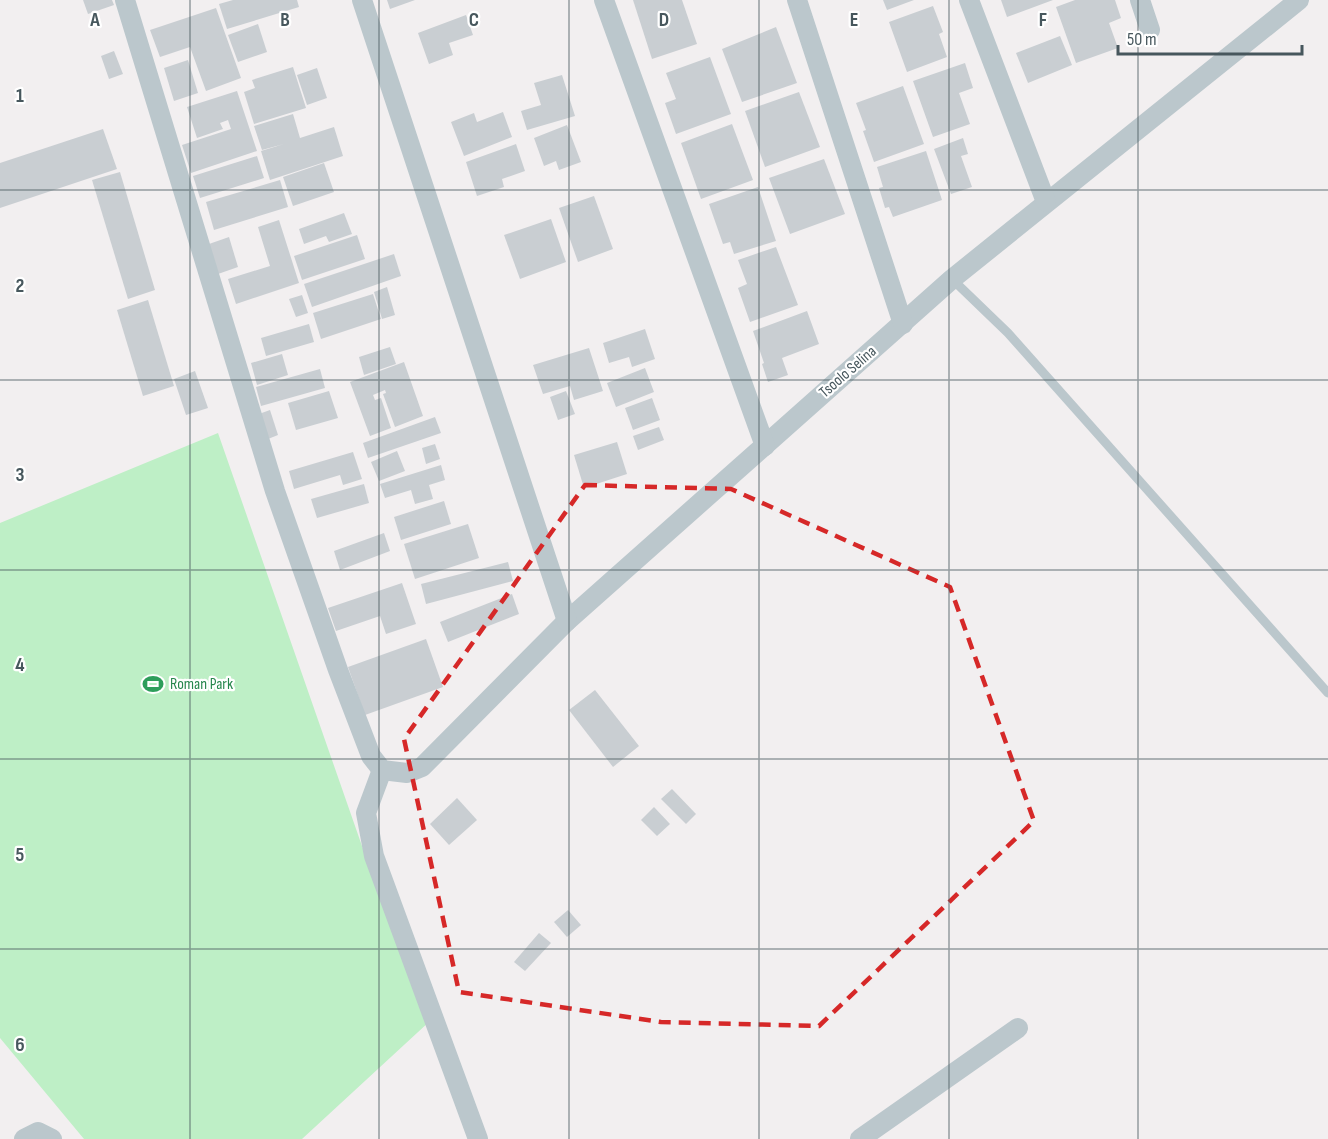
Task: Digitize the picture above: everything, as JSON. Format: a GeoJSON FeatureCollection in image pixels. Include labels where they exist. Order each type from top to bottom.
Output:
{"type":"FeatureCollection","features":[{"type":"Feature","properties":{"kind":"street"},"geometry":{"type":"LineString","coordinates":[[124,0],[275,491],[345,691],[371,756],[382,770],[366,813],[374,856],[478,1139]]}},
{"type":"Feature","properties":{"kind":"street"},"geometry":{"type":"LineString","coordinates":[[362,0],[567,621]]}},
{"type":"Feature","properties":{"kind":"street"},"geometry":{"type":"LineString","coordinates":[[604,0],[765,446]]}},
{"type":"Feature","properties":{"kind":"street"},"geometry":{"type":"LineString","coordinates":[[797,0],[903,324]]}},
{"type":"Feature","properties":{"kind":"street"},"geometry":{"type":"LineString","coordinates":[[969,0],[1047,202]]}},
{"type":"Feature","properties":{"kind":"street"},"geometry":{"type":"LineString","coordinates":[[1140,0],[1150,30]]}},
{"type":"Feature","properties":{"kind":"street","name":"Tsoolo Selina"},"geometry":{"type":"LineString","coordinates":[[382,770],[407,773],[422,767],[567,621],[952,279],[1299,0]]}},
{"type":"Feature","properties":{"kind":"street"},"geometry":{"type":"LineString","coordinates":[[860,1139],[1018,1028]]}},
{"type":"Feature","properties":{"kind":"street"},"geometry":{"type":"LineString","coordinates":[[24,1139],[38,1132],[52,1139]]}},
{"type":"Feature","properties":{"kind":"lane"},"geometry":{"type":"LineString","coordinates":[[952,279],[1008,333],[1328,693]]}},
{"type":"Feature","properties":{"kind":"highlighted area"},"geometry":{"type":"Polygon","coordinates":[[[585,485],[731,489],[950,587],[1034,821],[819,1026],[661,1022],[459,992],[404,739],[585,485]]]}},
{"type":"Feature","properties":{"kind":"green space","name":"Roman Park"},"geometry":{"type":"Polygon","coordinates":[[[218,433],[362,846],[430,1021],[302,1139],[84,1139],[0,1038],[0,523],[218,433]]]}},
{"type":"Feature","properties":{"kind":"building"},"geometry":{"type":"Polygon","coordinates":[[[83,0],[112,0],[114,5],[88,14],[83,0]]]}},
{"type":"Feature","properties":{"kind":"building"},"geometry":{"type":"Polygon","coordinates":[[[233,0],[297,0],[299,7],[227,29],[219,4],[233,0]]]}},
{"type":"Feature","properties":{"kind":"building"},"geometry":{"type":"Polygon","coordinates":[[[387,0],[415,0],[390,9],[387,0]]]}},
{"type":"Feature","properties":{"kind":"building"},"geometry":{"type":"Polygon","coordinates":[[[633,0],[682,0],[697,44],[652,59],[633,0]]]}},
{"type":"Feature","properties":{"kind":"building"},"geometry":{"type":"Polygon","coordinates":[[[883,0],[914,0],[887,10],[883,0]]]}},
{"type":"Feature","properties":{"kind":"building"},"geometry":{"type":"Polygon","coordinates":[[[1001,0],[1053,0],[1007,17],[1001,0]]]}},
{"type":"Feature","properties":{"kind":"building"},"geometry":{"type":"Polygon","coordinates":[[[1075,0],[1115,0],[1121,18],[1109,23],[1118,48],[1076,63],[1056,7],[1075,0]]]}},
{"type":"Feature","properties":{"kind":"building"},"geometry":{"type":"Polygon","coordinates":[[[933,6],[943,32],[939,34],[947,57],[907,72],[889,22],[933,6]]]}},
{"type":"Feature","properties":{"kind":"building"},"geometry":{"type":"Polygon","coordinates":[[[216,8],[241,78],[206,91],[190,47],[160,57],[150,30],[216,8]]]}},
{"type":"Feature","properties":{"kind":"building"},"geometry":{"type":"Polygon","coordinates":[[[466,15],[473,35],[449,43],[453,55],[429,64],[418,33],[466,15]]]}},
{"type":"Feature","properties":{"kind":"building"},"geometry":{"type":"Polygon","coordinates":[[[258,24],[267,52],[238,62],[228,35],[258,24]]]}},
{"type":"Feature","properties":{"kind":"building"},"geometry":{"type":"Polygon","coordinates":[[[776,27],[797,83],[742,102],[722,49],[776,27]]]}},
{"type":"Feature","properties":{"kind":"building"},"geometry":{"type":"Polygon","coordinates":[[[1060,36],[1072,65],[1028,83],[1016,53],[1060,36]]]}},
{"type":"Feature","properties":{"kind":"building"},"geometry":{"type":"Polygon","coordinates":[[[114,51],[123,74],[109,79],[101,56],[114,51]]]}},
{"type":"Feature","properties":{"kind":"building"},"geometry":{"type":"Polygon","coordinates":[[[710,57],[731,114],[676,134],[665,103],[676,99],[666,73],[710,57]]]}},
{"type":"Feature","properties":{"kind":"building"},"geometry":{"type":"Polygon","coordinates":[[[188,60],[198,93],[174,101],[164,68],[188,60]]]}},
{"type":"Feature","properties":{"kind":"building"},"geometry":{"type":"Polygon","coordinates":[[[965,63],[973,88],[959,93],[970,124],[933,137],[913,81],[965,63]]]}},
{"type":"Feature","properties":{"kind":"building"},"geometry":{"type":"Polygon","coordinates":[[[293,67],[306,108],[254,124],[244,92],[255,88],[252,80],[293,67]]]}},
{"type":"Feature","properties":{"kind":"building"},"geometry":{"type":"Polygon","coordinates":[[[317,68],[327,98],[307,105],[297,75],[317,68]]]}},
{"type":"Feature","properties":{"kind":"building"},"geometry":{"type":"Polygon","coordinates":[[[562,75],[575,116],[527,130],[521,111],[541,105],[534,83],[562,75]]]}},
{"type":"Feature","properties":{"kind":"building"},"geometry":{"type":"Polygon","coordinates":[[[903,86],[924,144],[874,162],[856,103],[903,86]]]}},
{"type":"Feature","properties":{"kind":"building"},"geometry":{"type":"Polygon","coordinates":[[[237,91],[257,151],[191,173],[182,145],[231,129],[228,120],[220,123],[223,129],[197,138],[187,107],[237,91]]]}},
{"type":"Feature","properties":{"kind":"building"},"geometry":{"type":"Polygon","coordinates":[[[799,92],[820,147],[765,167],[745,111],[799,92]]]}},
{"type":"Feature","properties":{"kind":"building"},"geometry":{"type":"Polygon","coordinates":[[[503,112],[512,137],[464,156],[451,122],[474,113],[477,122],[503,112]]]}},
{"type":"Feature","properties":{"kind":"building"},"geometry":{"type":"Polygon","coordinates":[[[293,114],[300,138],[334,127],[343,156],[270,180],[261,151],[284,144],[262,150],[254,126],[293,114]]]}},
{"type":"Feature","properties":{"kind":"building"},"geometry":{"type":"Polygon","coordinates":[[[732,124],[753,180],[701,199],[681,143],[732,124]]]}},
{"type":"Feature","properties":{"kind":"building"},"geometry":{"type":"Polygon","coordinates":[[[567,125],[581,162],[559,170],[556,161],[544,166],[534,138],[567,125]]]}},
{"type":"Feature","properties":{"kind":"building"},"geometry":{"type":"Polygon","coordinates":[[[103,129],[117,169],[0,208],[0,163],[103,129]]]}},
{"type":"Feature","properties":{"kind":"building"},"geometry":{"type":"Polygon","coordinates":[[[963,138],[968,154],[961,156],[972,187],[951,194],[934,149],[963,138]]]}},
{"type":"Feature","properties":{"kind":"building"},"geometry":{"type":"Polygon","coordinates":[[[516,144],[525,171],[502,179],[504,187],[477,196],[466,162],[516,144]]]}},
{"type":"Feature","properties":{"kind":"building"},"geometry":{"type":"Polygon","coordinates":[[[926,151],[942,200],[893,217],[889,207],[885,208],[879,188],[883,187],[877,167],[926,151]]]}},
{"type":"Feature","properties":{"kind":"building"},"geometry":{"type":"Polygon","coordinates":[[[257,156],[264,178],[200,198],[193,176],[257,156]]]}},
{"type":"Feature","properties":{"kind":"building"},"geometry":{"type":"Polygon","coordinates":[[[824,159],[845,214],[790,234],[769,178],[824,159]]]}},
{"type":"Feature","properties":{"kind":"building"},"geometry":{"type":"Polygon","coordinates":[[[324,163],[334,192],[293,206],[283,177],[324,163]]]}},
{"type":"Feature","properties":{"kind":"building"},"geometry":{"type":"Polygon","coordinates":[[[120,172],[155,290],[128,299],[92,180],[120,172]]]}},
{"type":"Feature","properties":{"kind":"building"},"geometry":{"type":"Polygon","coordinates":[[[280,180],[288,207],[214,230],[206,202],[280,180]]]}},
{"type":"Feature","properties":{"kind":"building"},"geometry":{"type":"Polygon","coordinates":[[[758,187],[776,241],[734,254],[730,242],[723,244],[709,204],[758,187]]]}},
{"type":"Feature","properties":{"kind":"building"},"geometry":{"type":"Polygon","coordinates":[[[594,196],[613,249],[578,262],[559,208],[594,196]]]}},
{"type":"Feature","properties":{"kind":"building"},"geometry":{"type":"Polygon","coordinates":[[[344,213],[352,234],[329,242],[326,236],[304,244],[299,229],[344,213]]]}},
{"type":"Feature","properties":{"kind":"building"},"geometry":{"type":"Polygon","coordinates":[[[551,219],[566,262],[520,279],[504,235],[551,219]]]}},
{"type":"Feature","properties":{"kind":"building"},"geometry":{"type":"Polygon","coordinates":[[[279,220],[299,283],[236,304],[228,279],[270,266],[258,227],[279,220]]]}},
{"type":"Feature","properties":{"kind":"building"},"geometry":{"type":"Polygon","coordinates":[[[357,235],[365,259],[302,280],[294,256],[357,235]]]}},
{"type":"Feature","properties":{"kind":"building"},"geometry":{"type":"Polygon","coordinates":[[[229,237],[238,267],[218,274],[209,244],[229,237]]]}},
{"type":"Feature","properties":{"kind":"building"},"geometry":{"type":"Polygon","coordinates":[[[776,247],[798,305],[750,322],[738,288],[747,284],[738,260],[776,247]]]}},
{"type":"Feature","properties":{"kind":"building"},"geometry":{"type":"Polygon","coordinates":[[[394,254],[401,276],[312,307],[304,284],[394,254]]]}},
{"type":"Feature","properties":{"kind":"building"},"geometry":{"type":"Polygon","coordinates":[[[387,287],[395,315],[382,319],[374,292],[387,287]]]}},
{"type":"Feature","properties":{"kind":"building"},"geometry":{"type":"Polygon","coordinates":[[[373,294],[381,319],[321,339],[313,313],[373,294]]]}},
{"type":"Feature","properties":{"kind":"building"},"geometry":{"type":"Polygon","coordinates":[[[302,295],[308,313],[296,317],[289,299],[302,295]]]}},
{"type":"Feature","properties":{"kind":"building"},"geometry":{"type":"Polygon","coordinates":[[[148,300],[174,386],[143,396],[117,310],[148,300]]]}},
{"type":"Feature","properties":{"kind":"building"},"geometry":{"type":"Polygon","coordinates":[[[807,311],[819,344],[782,358],[788,375],[768,382],[753,331],[807,311]]]}},
{"type":"Feature","properties":{"kind":"building"},"geometry":{"type":"Polygon","coordinates":[[[309,324],[314,342],[266,356],[261,338],[309,324]]]}},
{"type":"Feature","properties":{"kind":"building"},"geometry":{"type":"Polygon","coordinates":[[[645,329],[655,359],[632,367],[629,357],[609,363],[603,343],[645,329]]]}},
{"type":"Feature","properties":{"kind":"building"},"geometry":{"type":"Polygon","coordinates":[[[390,347],[396,364],[364,375],[359,357],[390,347]]]}},
{"type":"Feature","properties":{"kind":"building"},"geometry":{"type":"Polygon","coordinates":[[[589,348],[603,391],[574,400],[570,386],[543,394],[533,365],[589,348]]]}},
{"type":"Feature","properties":{"kind":"building"},"geometry":{"type":"Polygon","coordinates":[[[282,354],[288,375],[257,385],[251,363],[282,354]]]}},
{"type":"Feature","properties":{"kind":"building"},"geometry":{"type":"Polygon","coordinates":[[[404,362],[423,416],[395,427],[383,394],[386,393],[385,390],[373,395],[375,400],[381,398],[391,428],[370,436],[350,382],[404,362]]]}},
{"type":"Feature","properties":{"kind":"building"},"geometry":{"type":"Polygon","coordinates":[[[645,368],[654,392],[616,407],[607,383],[645,368]]]}},
{"type":"Feature","properties":{"kind":"building"},"geometry":{"type":"Polygon","coordinates":[[[320,369],[325,388],[261,406],[256,387],[320,369]]]}},
{"type":"Feature","properties":{"kind":"building"},"geometry":{"type":"Polygon","coordinates":[[[195,371],[208,408],[186,415],[174,379],[195,371]]]}},
{"type":"Feature","properties":{"kind":"building"},"geometry":{"type":"Polygon","coordinates":[[[329,391],[338,418],[296,430],[288,403],[329,391]]]}},
{"type":"Feature","properties":{"kind":"building"},"geometry":{"type":"Polygon","coordinates":[[[566,391],[575,414],[558,420],[550,397],[566,391]]]}},
{"type":"Feature","properties":{"kind":"building"},"geometry":{"type":"Polygon","coordinates":[[[652,398],[660,420],[633,430],[625,408],[652,398]]]}},
{"type":"Feature","properties":{"kind":"building"},"geometry":{"type":"Polygon","coordinates":[[[270,410],[278,435],[268,439],[259,414],[270,410]]]}},
{"type":"Feature","properties":{"kind":"building"},"geometry":{"type":"Polygon","coordinates":[[[435,417],[441,433],[368,458],[363,443],[435,417]]]}},
{"type":"Feature","properties":{"kind":"building"},"geometry":{"type":"Polygon","coordinates":[[[659,427],[664,440],[638,450],[633,436],[659,427]]]}},
{"type":"Feature","properties":{"kind":"building"},"geometry":{"type":"Polygon","coordinates":[[[617,442],[627,474],[584,488],[574,455],[617,442]]]}},
{"type":"Feature","properties":{"kind":"building"},"geometry":{"type":"Polygon","coordinates":[[[435,444],[440,459],[426,464],[422,448],[435,444]]]}},
{"type":"Feature","properties":{"kind":"building"},"geometry":{"type":"Polygon","coordinates":[[[397,451],[405,471],[379,481],[371,462],[397,451]]]}},
{"type":"Feature","properties":{"kind":"building"},"geometry":{"type":"Polygon","coordinates":[[[353,452],[362,479],[343,485],[340,475],[294,489],[289,471],[353,452]]]}},
{"type":"Feature","properties":{"kind":"building"},"geometry":{"type":"Polygon","coordinates":[[[441,465],[445,480],[429,485],[433,499],[415,504],[411,490],[385,498],[380,484],[441,465]]]}},
{"type":"Feature","properties":{"kind":"building"},"geometry":{"type":"Polygon","coordinates":[[[364,484],[369,503],[317,518],[311,499],[364,484]]]}},
{"type":"Feature","properties":{"kind":"building"},"geometry":{"type":"Polygon","coordinates":[[[444,501],[451,524],[401,540],[394,517],[444,501]]]}},
{"type":"Feature","properties":{"kind":"building"},"geometry":{"type":"Polygon","coordinates":[[[468,524],[479,558],[415,579],[404,544],[468,524]]]}},
{"type":"Feature","properties":{"kind":"building"},"geometry":{"type":"Polygon","coordinates":[[[384,533],[390,551],[340,570],[334,551],[384,533]]]}},
{"type":"Feature","properties":{"kind":"building"},"geometry":{"type":"Polygon","coordinates":[[[508,562],[513,581],[426,604],[421,584],[508,562]]]}},
{"type":"Feature","properties":{"kind":"building"},"geometry":{"type":"Polygon","coordinates":[[[402,583],[416,624],[386,634],[380,616],[336,631],[328,608],[402,583]]]}},
{"type":"Feature","properties":{"kind":"building"},"geometry":{"type":"Polygon","coordinates":[[[512,594],[519,614],[448,642],[440,622],[512,594]]]}},
{"type":"Feature","properties":{"kind":"building"},"geometry":{"type":"Polygon","coordinates":[[[426,639],[443,687],[365,715],[348,667],[426,639]]]}},
{"type":"Feature","properties":{"kind":"building"},"geometry":{"type":"Polygon","coordinates":[[[595,690],[639,746],[613,767],[569,710],[595,690]]]}},
{"type":"Feature","properties":{"kind":"building"},"geometry":{"type":"Polygon","coordinates":[[[672,789],[696,814],[686,824],[661,799],[672,789]]]}},
{"type":"Feature","properties":{"kind":"building"},"geometry":{"type":"Polygon","coordinates":[[[457,798],[477,820],[449,845],[430,824],[457,798]]]}},
{"type":"Feature","properties":{"kind":"building"},"geometry":{"type":"Polygon","coordinates":[[[654,807],[670,824],[657,836],[641,820],[654,807]]]}},
{"type":"Feature","properties":{"kind":"building"},"geometry":{"type":"Polygon","coordinates":[[[568,910],[581,925],[567,937],[554,922],[568,910]]]}},
{"type":"Feature","properties":{"kind":"building"},"geometry":{"type":"Polygon","coordinates":[[[539,933],[551,943],[525,971],[514,962],[539,933]]]}},
{"type":"Feature","properties":{"kind":"place","name":"Roman Park"},"geometry":{"type":"Point","coordinates":[153,684]}}]}
